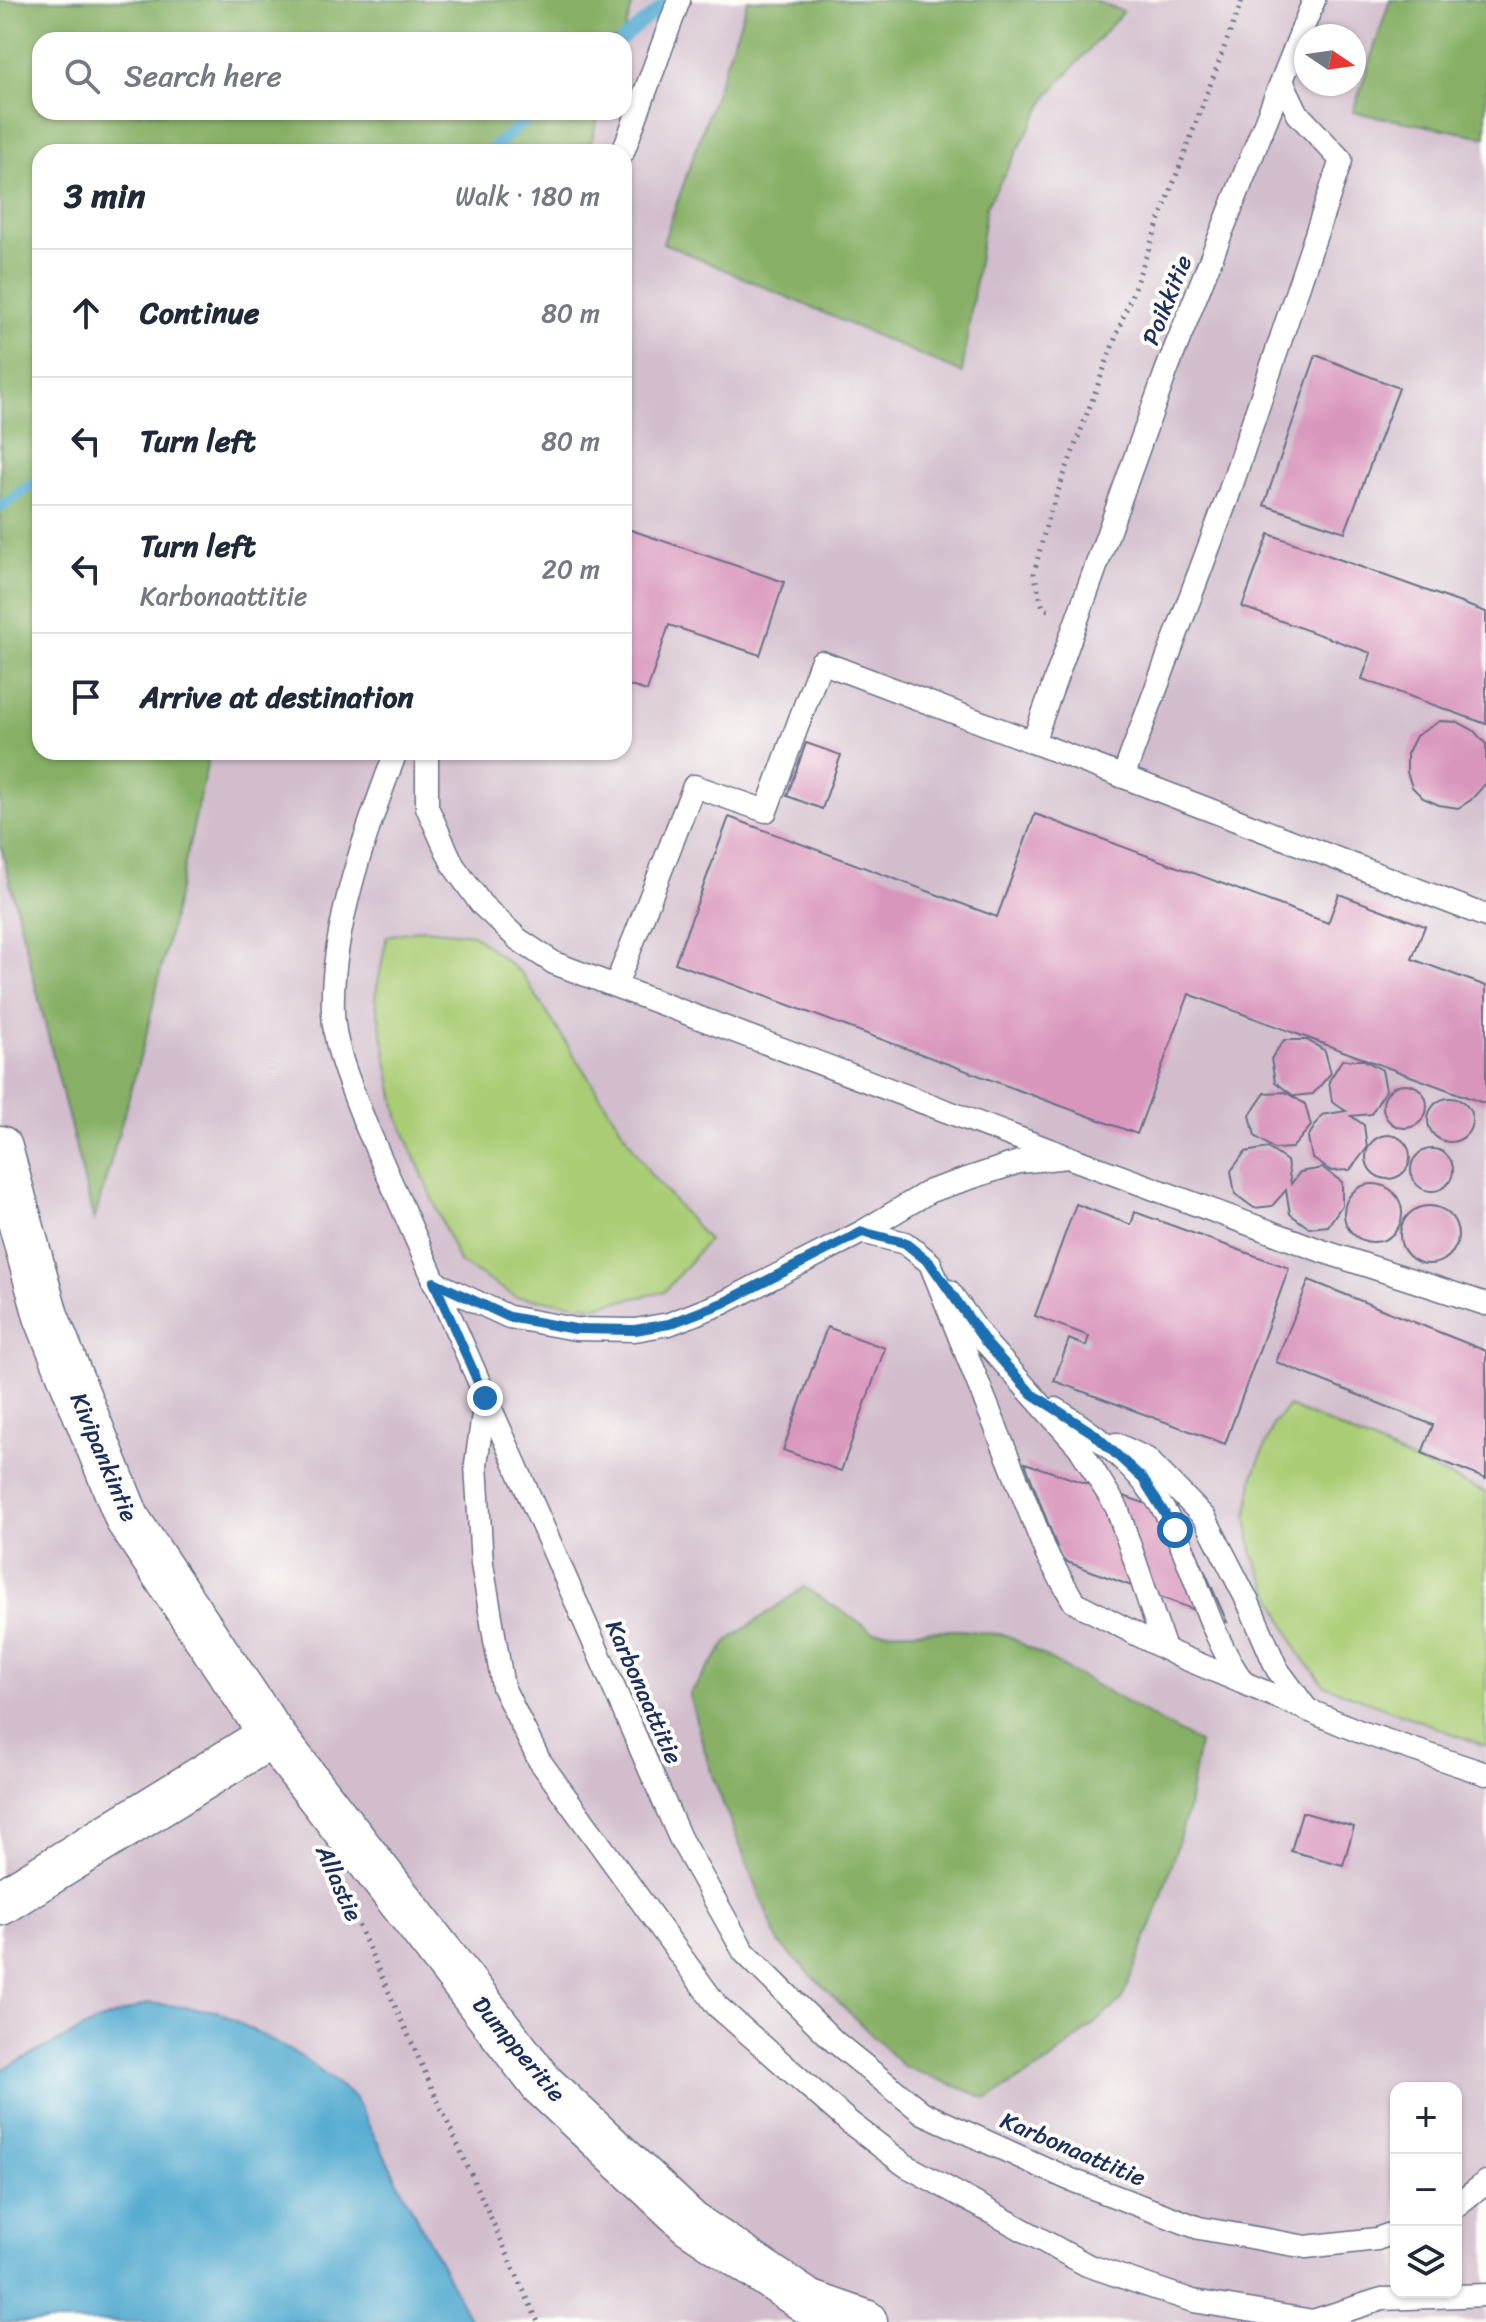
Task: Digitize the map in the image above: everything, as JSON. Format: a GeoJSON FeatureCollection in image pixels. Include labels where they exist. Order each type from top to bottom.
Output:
{"type":"FeatureCollection","features":[{"type":"Feature","properties":{"kind":"street","name":"Kivipankintie"},"geometry":{"type":"LineString","coordinates":[[0,1148],[46,1316],[128,1520],[272,1735]]}},
{"type":"Feature","properties":{"kind":"street"},"geometry":{"type":"LineString","coordinates":[[0,1903],[272,1735]]}},
{"type":"Feature","properties":{"kind":"street","name":"Dumpperitie"},"geometry":{"type":"LineString","coordinates":[[272,1735],[542,2084],[690,2223],[808,2302],[865,2322]]}},
{"type":"Feature","properties":{"kind":"lane"},"geometry":{"type":"LineString","coordinates":[[626,144],[679,0]]}},
{"type":"Feature","properties":{"kind":"lane","name":"Poikkitie"},"geometry":{"type":"LineString","coordinates":[[1033,742],[1167,369],[1314,0]]}},
{"type":"Feature","properties":{"kind":"lane"},"geometry":{"type":"LineString","coordinates":[[1123,777],[1228,496],[1341,160],[1298,114],[1283,83]]}},
{"type":"Feature","properties":{"kind":"lane"},"geometry":{"type":"LineString","coordinates":[[616,985],[694,786],[766,811],[821,662],[1480,911]]}},
{"type":"Feature","properties":{"kind":"lane","name":"Karbonaattitie"},"geometry":{"type":"LineString","coordinates":[[393,760],[339,930],[333,1013],[343,1064],[365,1123],[434,1282],[680,1838],[744,1952],[835,2042],[923,2113],[1069,2179],[1199,2228],[1306,2247],[1377,2239],[1390,2234]]}},
{"type":"Feature","properties":{"kind":"lane"},"geometry":{"type":"LineString","coordinates":[[427,760],[427,807],[453,865],[481,904],[519,940],[554,963],[1322,1251],[1486,1304]]}},
{"type":"Feature","properties":{"kind":"lane"},"geometry":{"type":"LineString","coordinates":[[434,1282],[509,1317],[575,1329],[635,1330],[669,1324],[723,1303],[862,1232],[930,1191],[1019,1162],[1068,1157]]}},
{"type":"Feature","properties":{"kind":"lane"},"geometry":{"type":"LineString","coordinates":[[862,1232],[905,1243],[930,1263],[987,1344],[1079,1447],[1117,1508],[1165,1649]]}},
{"type":"Feature","properties":{"kind":"lane"},"geometry":{"type":"LineString","coordinates":[[930,1263],[1047,1555],[1074,1602],[1165,1649],[1358,1731],[1486,1774]]}},
{"type":"Feature","properties":{"kind":"lane"},"geometry":{"type":"LineString","coordinates":[[1032,1394],[1093,1433],[1147,1459],[1205,1518],[1248,1602],[1277,1669],[1308,1710]]}},
{"type":"Feature","properties":{"kind":"lane"},"geometry":{"type":"LineString","coordinates":[[485,1398],[476,1464],[482,1564],[503,1687],[539,1760],[717,2006],[849,2122],[905,2165],[1087,2265],[1193,2301],[1313,2321],[1382,2299],[1486,2295]]}},
{"type":"Feature","properties":{"kind":"lane"},"geometry":{"type":"LineString","coordinates":[[1093,1433],[1143,1479],[1175,1530],[1221,1650],[1243,1682]]}},
{"type":"Feature","properties":{"kind":"lane"},"geometry":{"type":"LineString","coordinates":[[1462,2201],[1486,2182]]}},
{"type":"Feature","properties":{"kind":"path"},"geometry":{"type":"LineString","coordinates":[[1077,623],[1043,608],[1034,573],[1048,518],[1242,0]]}},
{"type":"Feature","properties":{"kind":"path","name":"Allastie"},"geometry":{"type":"LineString","coordinates":[[350,1907],[538,2322]]}},
{"type":"Feature","properties":{"kind":"shaded area"},"geometry":{"type":"Polygon","coordinates":[[[0,0],[1486,0],[1486,2322],[0,2322],[0,0]]]}},
{"type":"Feature","properties":{"kind":"green space"},"geometry":{"type":"Polygon","coordinates":[[[0,0],[634,0],[624,32],[32,32],[32,120],[598,120],[590,144],[32,144],[32,760],[208,760],[146,1036],[94,1221],[0,842],[0,0]]]}},
{"type":"Feature","properties":{"kind":"green space"},"geometry":{"type":"Polygon","coordinates":[[[748,0],[1093,0],[1123,12],[1049,94],[986,207],[962,373],[663,243],[748,0]]]}},
{"type":"Feature","properties":{"kind":"green space"},"geometry":{"type":"Polygon","coordinates":[[[1390,0],[1486,0],[1486,137],[1353,112],[1358,96],[1366,96],[1366,73],[1390,0]]]}},
{"type":"Feature","properties":{"kind":"green space"},"geometry":{"type":"Polygon","coordinates":[[[423,929],[473,934],[522,974],[651,1175],[708,1240],[664,1292],[594,1306],[516,1297],[459,1262],[398,1117],[375,998],[387,936],[423,929]]]}},
{"type":"Feature","properties":{"kind":"green space"},"geometry":{"type":"Polygon","coordinates":[[[1289,1406],[1486,1493],[1486,1746],[1324,1685],[1297,1650],[1253,1555],[1247,1517],[1254,1474],[1274,1423],[1289,1406]]]}},
{"type":"Feature","properties":{"kind":"green space"},"geometry":{"type":"Polygon","coordinates":[[[804,1587],[874,1632],[960,1630],[1006,1635],[1199,1743],[1187,1812],[1160,1902],[1122,2000],[1050,2061],[988,2099],[903,2066],[779,1943],[711,1773],[689,1695],[729,1640],[804,1587]]]}},
{"type":"Feature","properties":{"kind":"water"},"geometry":{"type":"Polygon","coordinates":[[[149,2003],[217,2011],[302,2057],[354,2097],[471,2322],[0,2322],[0,2070],[95,2023],[149,2003]]]}},
{"type":"Feature","properties":{"kind":"building"},"geometry":{"type":"Polygon","coordinates":[[[1316,355],[1399,388],[1345,532],[1264,505],[1316,355]]]}},
{"type":"Feature","properties":{"kind":"building"},"geometry":{"type":"Polygon","coordinates":[[[632,530],[784,582],[760,655],[669,625],[647,691],[632,686],[632,530]]]}},
{"type":"Feature","properties":{"kind":"building"},"geometry":{"type":"Polygon","coordinates":[[[1269,534],[1486,612],[1486,724],[1362,679],[1371,653],[1242,607],[1269,534]]]}},
{"type":"Feature","properties":{"kind":"building"},"geometry":{"type":"Polygon","coordinates":[[[1440,721],[1458,722],[1473,730],[1486,744],[1486,783],[1471,800],[1458,808],[1423,798],[1412,787],[1407,772],[1407,754],[1416,736],[1440,721]]]}},
{"type":"Feature","properties":{"kind":"building"},"geometry":{"type":"Polygon","coordinates":[[[806,743],[841,755],[822,809],[787,796],[806,743]]]}},
{"type":"Feature","properties":{"kind":"building"},"geometry":{"type":"Polygon","coordinates":[[[1035,814],[1328,923],[1339,894],[1425,926],[1412,959],[1486,986],[1486,1104],[1189,994],[1137,1134],[675,963],[729,817],[997,917],[1035,814]]]}},
{"type":"Feature","properties":{"kind":"building"},"geometry":{"type":"Polygon","coordinates":[[[1284,1040],[1307,1040],[1325,1051],[1331,1073],[1313,1094],[1294,1096],[1275,1082],[1271,1059],[1284,1040]]]}},
{"type":"Feature","properties":{"kind":"building"},"geometry":{"type":"Polygon","coordinates":[[[1342,1060],[1364,1060],[1382,1070],[1386,1090],[1371,1114],[1351,1116],[1364,1125],[1367,1148],[1350,1170],[1331,1171],[1312,1158],[1308,1137],[1322,1115],[1346,1111],[1332,1102],[1329,1081],[1342,1060]]]}},
{"type":"Feature","properties":{"kind":"building"},"geometry":{"type":"Polygon","coordinates":[[[1405,1084],[1421,1090],[1427,1106],[1421,1122],[1405,1128],[1389,1122],[1383,1106],[1389,1090],[1405,1084]]]}},
{"type":"Feature","properties":{"kind":"building"},"geometry":{"type":"Polygon","coordinates":[[[1285,1092],[1305,1104],[1311,1126],[1292,1148],[1274,1149],[1255,1136],[1250,1115],[1265,1093],[1285,1092]]]}},
{"type":"Feature","properties":{"kind":"building"},"geometry":{"type":"Polygon","coordinates":[[[1450,1098],[1466,1104],[1472,1120],[1466,1136],[1450,1142],[1434,1136],[1428,1120],[1434,1104],[1450,1098]]]}},
{"type":"Feature","properties":{"kind":"building"},"geometry":{"type":"Polygon","coordinates":[[[1388,1135],[1404,1141],[1410,1157],[1404,1173],[1388,1179],[1372,1173],[1366,1157],[1372,1141],[1388,1135]]]}},
{"type":"Feature","properties":{"kind":"building"},"geometry":{"type":"Polygon","coordinates":[[[1268,1148],[1287,1161],[1291,1184],[1300,1172],[1323,1168],[1342,1182],[1342,1205],[1328,1226],[1309,1228],[1290,1214],[1286,1190],[1272,1206],[1254,1208],[1235,1194],[1231,1171],[1245,1152],[1268,1148]]]}},
{"type":"Feature","properties":{"kind":"building"},"geometry":{"type":"Polygon","coordinates":[[[1432,1149],[1447,1155],[1453,1170],[1447,1185],[1432,1191],[1417,1185],[1411,1170],[1417,1155],[1432,1149]]]}},
{"type":"Feature","properties":{"kind":"building"},"geometry":{"type":"Polygon","coordinates":[[[1373,1184],[1394,1192],[1402,1213],[1394,1234],[1373,1242],[1352,1234],[1344,1213],[1352,1192],[1373,1184]]]}},
{"type":"Feature","properties":{"kind":"building"},"geometry":{"type":"Polygon","coordinates":[[[1076,1204],[1131,1225],[1135,1212],[1289,1268],[1225,1444],[1054,1381],[1069,1339],[1086,1346],[1089,1336],[1035,1316],[1076,1204]]]}},
{"type":"Feature","properties":{"kind":"building"},"geometry":{"type":"Polygon","coordinates":[[[1429,1206],[1450,1214],[1458,1235],[1450,1256],[1429,1264],[1408,1256],[1400,1235],[1408,1214],[1429,1206]]]}},
{"type":"Feature","properties":{"kind":"building"},"geometry":{"type":"Polygon","coordinates":[[[1309,1280],[1486,1351],[1486,1479],[1422,1453],[1433,1425],[1276,1362],[1309,1280]]]}},
{"type":"Feature","properties":{"kind":"building"},"geometry":{"type":"Polygon","coordinates":[[[827,1327],[885,1348],[841,1471],[783,1450],[827,1327]]]}},
{"type":"Feature","properties":{"kind":"building"},"geometry":{"type":"Polygon","coordinates":[[[1025,1463],[1180,1515],[1227,1622],[1062,1560],[1025,1463]]]}},
{"type":"Feature","properties":{"kind":"building"},"geometry":{"type":"Polygon","coordinates":[[[1302,1812],[1354,1827],[1343,1865],[1291,1851],[1302,1812]]]}},
{"type":"Feature","properties":{"kind":"waterway"},"geometry":{"type":"LineString","coordinates":[[631,32],[669,0]]}},
{"type":"Feature","properties":{"kind":"waterway"},"geometry":{"type":"LineString","coordinates":[[498,144],[526,120]]}},
{"type":"Feature","properties":{"kind":"waterway"},"geometry":{"type":"LineString","coordinates":[[0,507],[32,485]]}},
{"type":"Feature","properties":{"kind":"route"},"geometry":{"type":"LineString","coordinates":[[485,1398],[434,1282],[509,1317],[575,1329],[635,1330],[669,1324],[723,1303],[862,1232],[905,1243],[930,1263],[987,1344],[1032,1394],[1093,1433],[1143,1479],[1175,1530]]}}]}
